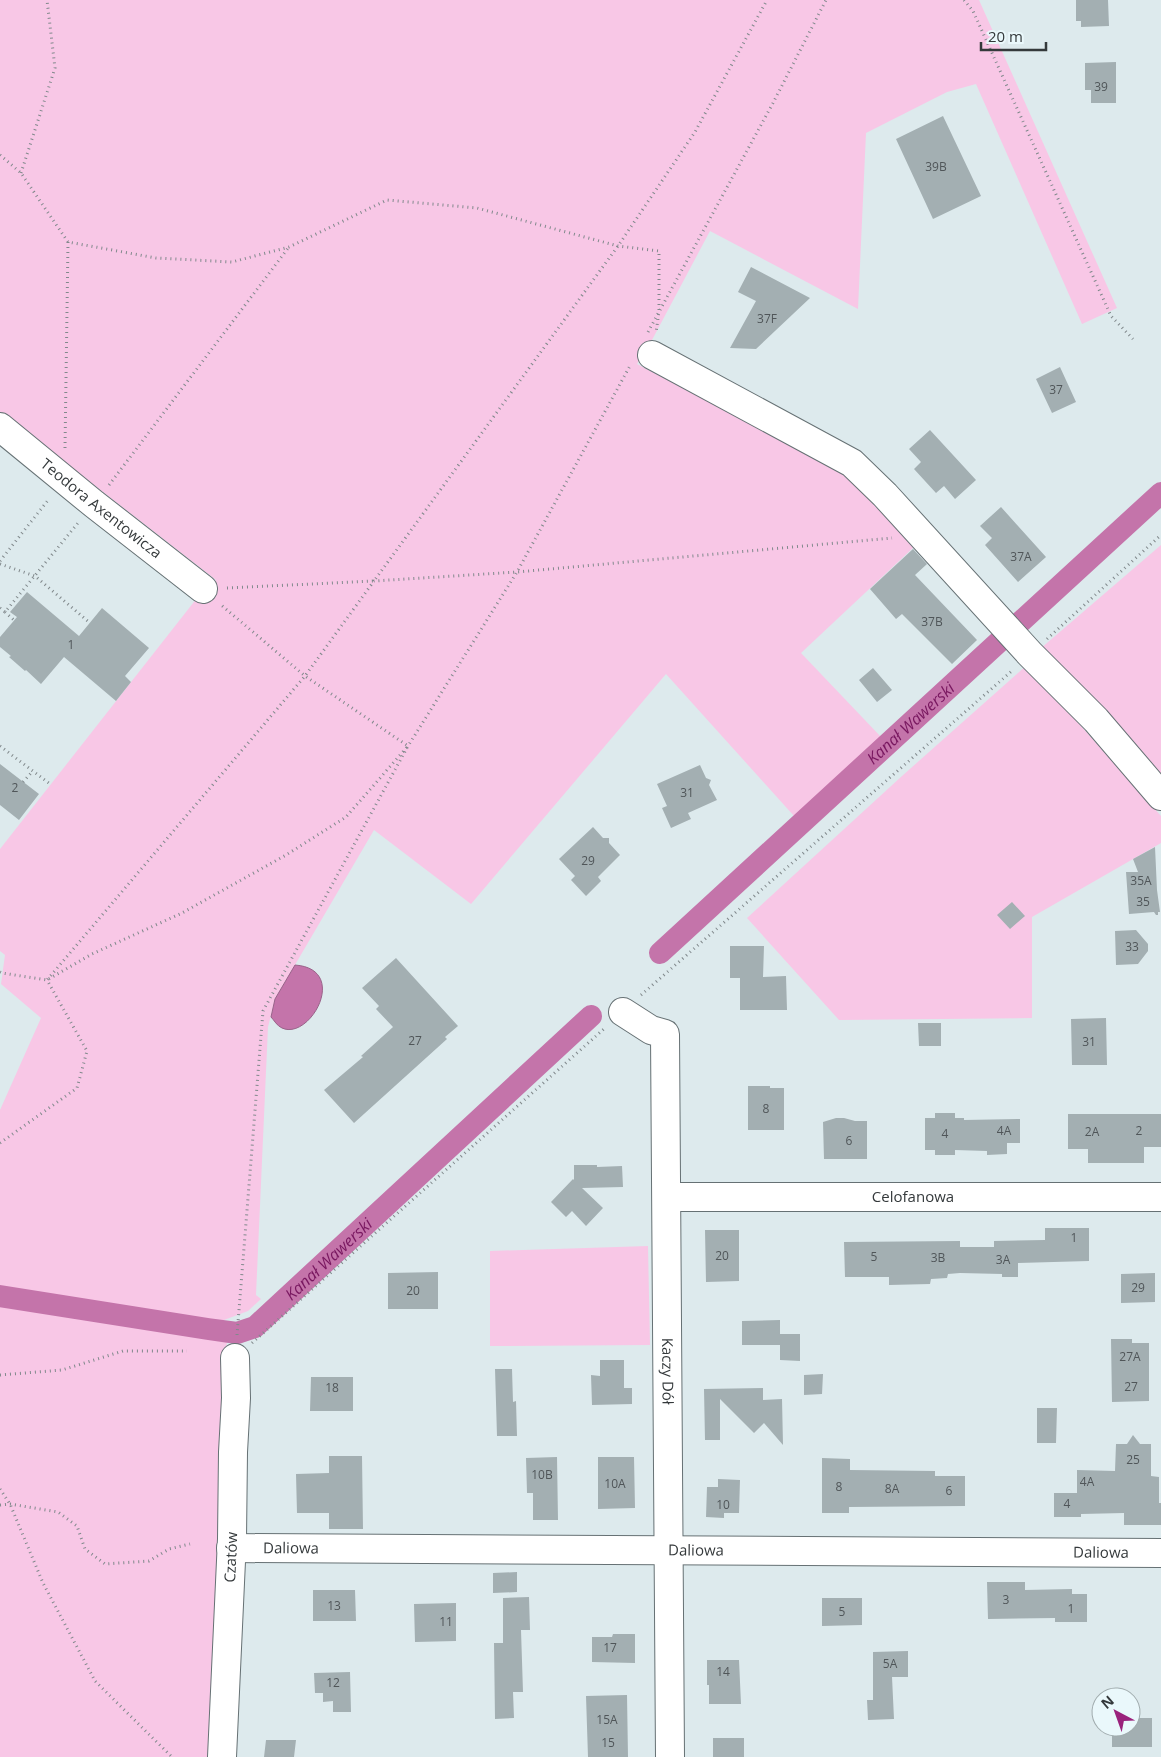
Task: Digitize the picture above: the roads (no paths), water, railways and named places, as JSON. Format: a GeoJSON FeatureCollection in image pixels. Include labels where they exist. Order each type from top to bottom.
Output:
{"type":"FeatureCollection","features":[{"type":"Feature","properties":{"kind":"street"},"geometry":{"type":"LineString","coordinates":[[643,352],[852,463],[886,495],[1027,651],[1096,720],[1161,796]]}},
{"type":"Feature","properties":{"kind":"street","name":"Teodora Axentowicza"},"geometry":{"type":"LineString","coordinates":[[0,427],[94,504],[203,589]]}},
{"type":"Feature","properties":{"kind":"street","name":"Kaczy Dół"},"geometry":{"type":"LineString","coordinates":[[623,1012],[651,1030],[665,1034],[670,1757]]}},
{"type":"Feature","properties":{"kind":"street","name":"Celofanowa"},"geometry":{"type":"LineString","coordinates":[[667,1197],[1161,1197]]}},
{"type":"Feature","properties":{"kind":"street","name":"Czatów"},"geometry":{"type":"LineString","coordinates":[[222,1757],[236,1398],[235,1358]]}},
{"type":"Feature","properties":{"kind":"street","name":"Daliowa"},"geometry":{"type":"LineString","coordinates":[[231,1548],[1161,1554]]}},
{"type":"Feature","properties":{"kind":"waterway","name":"Kanał Wawerski"},"geometry":{"type":"LineString","coordinates":[[660,953],[1161,493]]}},
{"type":"Feature","properties":{"kind":"waterway","name":"Kanał Wawerski"},"geometry":{"type":"LineString","coordinates":[[0,1296],[237,1333],[255,1327],[591,1016]]}}]}
